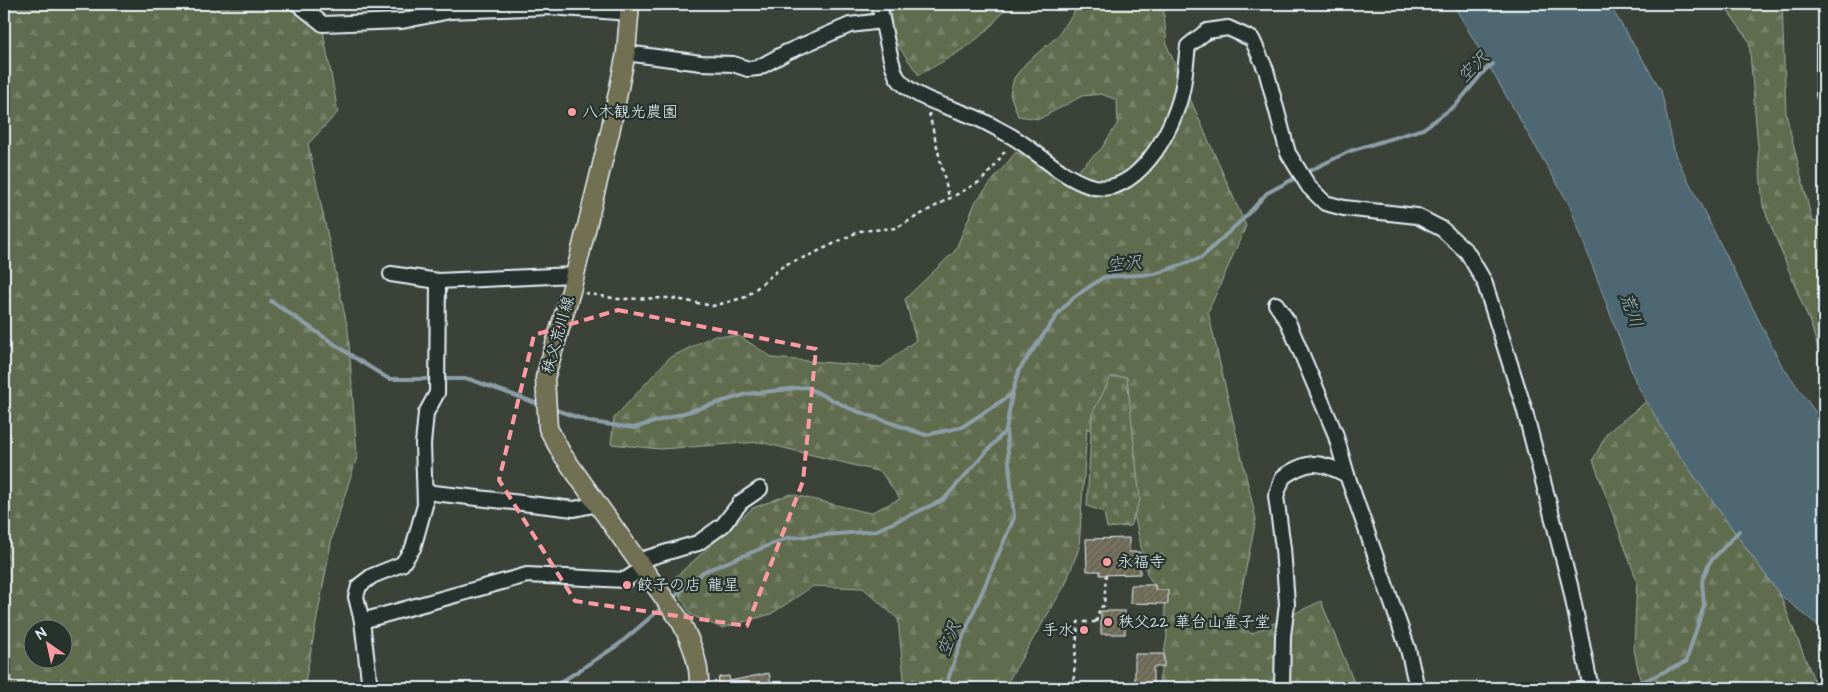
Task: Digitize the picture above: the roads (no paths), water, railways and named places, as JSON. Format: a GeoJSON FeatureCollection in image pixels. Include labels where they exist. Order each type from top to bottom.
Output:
{"type":"FeatureCollection","features":[{"type":"Feature","properties":{"kind":"main road","name":"秩父荒川線"},"geometry":{"type":"LineString","coordinates":[[630,8],[626,53],[610,132],[573,283],[545,378],[548,428],[562,454],[681,622],[694,648],[700,675],[699,688]]}},
{"type":"Feature","properties":{"kind":"street"},"geometry":{"type":"LineString","coordinates":[[298,4],[322,24],[402,21],[450,12],[502,9],[550,7],[630,8]]}},
{"type":"Feature","properties":{"kind":"street"},"geometry":{"type":"LineString","coordinates":[[879,4],[896,77],[911,92],[977,118],[1014,138],[1041,159],[1089,186],[1103,188],[1118,185],[1144,166],[1167,131],[1182,92],[1188,46],[1207,31],[1228,28],[1252,40],[1266,70],[1288,153],[1309,187],[1325,203],[1344,208],[1417,216],[1442,229],[1467,252],[1484,281],[1524,408],[1536,464],[1570,585],[1590,684],[1588,688]]}},
{"type":"Feature","properties":{"kind":"street"},"geometry":{"type":"LineString","coordinates":[[626,53],[702,63],[733,64],[748,69],[758,68],[787,52],[850,25],[882,21]]}},
{"type":"Feature","properties":{"kind":"street"},"geometry":{"type":"LineString","coordinates":[[1824,48],[1824,90]]}},
{"type":"Feature","properties":{"kind":"street"},"geometry":{"type":"LineString","coordinates":[[391,274],[438,281],[573,283]]}},
{"type":"Feature","properties":{"kind":"street"},"geometry":{"type":"LineString","coordinates":[[370,688],[362,621],[356,598],[359,586],[372,576],[402,564],[413,548],[425,505],[423,444],[426,413],[437,394],[438,281]]}},
{"type":"Feature","properties":{"kind":"street"},"geometry":{"type":"LineString","coordinates":[[1276,304],[1288,322],[1335,433],[1347,475],[1408,649],[1416,688]]}},
{"type":"Feature","properties":{"kind":"street"},"geometry":{"type":"LineString","coordinates":[[1282,688],[1283,636],[1287,604],[1283,548],[1276,496],[1282,477],[1310,463],[1327,464],[1347,475]]}},
{"type":"Feature","properties":{"kind":"street"},"geometry":{"type":"LineString","coordinates":[[362,621],[527,575],[550,574],[625,580],[640,565],[698,543],[723,525],[740,502],[760,489]]}},
{"type":"Feature","properties":{"kind":"street"},"geometry":{"type":"LineString","coordinates":[[425,492],[574,509],[598,504]]}},
{"type":"Feature","properties":{"kind":"water","name":"荒川"},"geometry":{"type":"Polygon","coordinates":[[[1453,4],[1609,4],[1661,90],[1675,154],[1781,364],[1824,424],[1824,630],[1780,595],[1672,445],[1636,383],[1570,206],[1453,4]]]}},
{"type":"Feature","properties":{"kind":"waterway","name":"空沢"},"geometry":{"type":"LineString","coordinates":[[1305,173],[1350,151],[1423,129],[1456,105],[1486,69],[1493,64]]}},
{"type":"Feature","properties":{"kind":"waterway","name":"空沢"},"geometry":{"type":"LineString","coordinates":[[945,688],[964,634],[1014,518],[1006,430],[1012,394],[1019,370],[1060,311],[1074,297],[1104,277],[1155,274],[1201,258],[1246,216],[1267,193],[1299,176]]}},
{"type":"Feature","properties":{"kind":"waterway"},"geometry":{"type":"LineString","coordinates":[[271,301],[389,379],[433,379]]}},
{"type":"Feature","properties":{"kind":"waterway"},"geometry":{"type":"LineString","coordinates":[[440,379],[469,379],[541,405]]}},
{"type":"Feature","properties":{"kind":"waterway"},"geometry":{"type":"LineString","coordinates":[[553,409],[591,422],[634,428],[747,394],[806,387],[851,409],[926,435],[962,427],[1012,394]]}},
{"type":"Feature","properties":{"kind":"waterway"},"geometry":{"type":"LineString","coordinates":[[672,599],[703,572],[787,538],[875,531],[943,500],[1005,431]]}},
{"type":"Feature","properties":{"kind":"waterway"},"geometry":{"type":"LineString","coordinates":[[1628,688],[1686,662],[1704,605],[1702,581],[1709,563],[1739,531]]}},
{"type":"Feature","properties":{"kind":"waterway"},"geometry":{"type":"LineString","coordinates":[[552,688],[618,645],[665,605]]}},
{"type":"Feature","properties":{"kind":"place","name":"八木観光農園"},"geometry":{"type":"Point","coordinates":[572,112]}},
{"type":"Feature","properties":{"kind":"place","name":"永福寺"},"geometry":{"type":"Point","coordinates":[1107,562]}},
{"type":"Feature","properties":{"kind":"place","name":"餃子の店 龍星"},"geometry":{"type":"Point","coordinates":[627,585]}},
{"type":"Feature","properties":{"kind":"place","name":"秩父22 華台山童子堂"},"geometry":{"type":"Point","coordinates":[1108,622]}},
{"type":"Feature","properties":{"kind":"place","name":"手水"},"geometry":{"type":"Point","coordinates":[1084,630]}}]}
